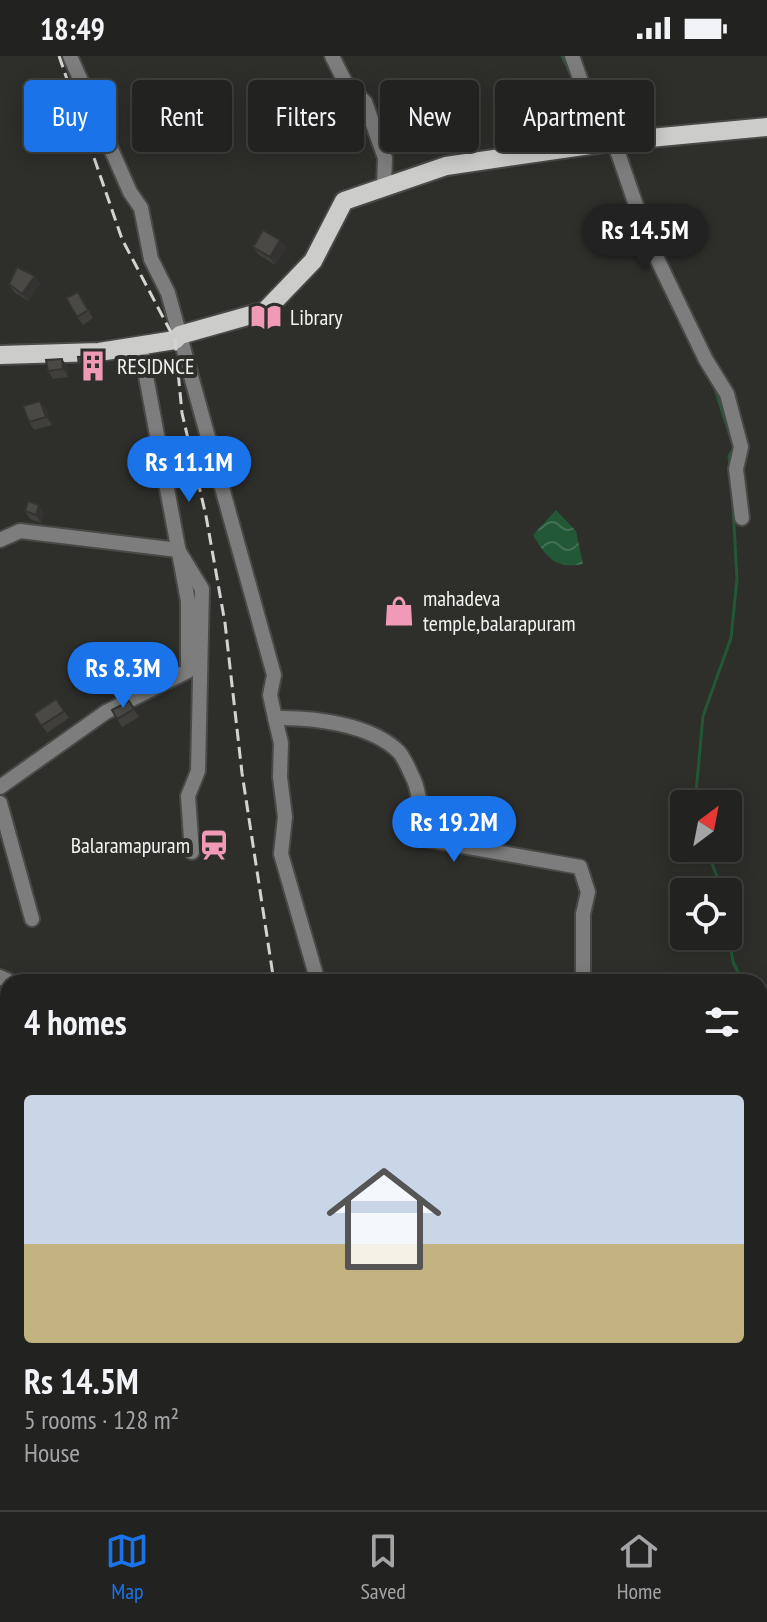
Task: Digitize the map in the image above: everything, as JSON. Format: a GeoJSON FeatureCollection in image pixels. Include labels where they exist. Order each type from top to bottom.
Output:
{"type":"FeatureCollection","features":[{"type":"Feature","properties":{"kind":"main road"},"geometry":{"type":"LineString","coordinates":[[654,138],[767,127]]}},
{"type":"Feature","properties":{"kind":"main road"},"geometry":{"type":"LineString","coordinates":[[0,355],[99,352],[175,340],[180,335],[265,311],[313,261],[344,201],[446,166],[542,152]]}},
{"type":"Feature","properties":{"kind":"street"},"geometry":{"type":"LineString","coordinates":[[70,56],[130,192],[141,208],[151,259],[168,293],[274,675],[270,695],[281,743],[280,777],[285,817],[281,854],[316,974]]}},
{"type":"Feature","properties":{"kind":"street"},"geometry":{"type":"LineString","coordinates":[[332,56],[346,84],[365,102],[385,158],[384,187]]}},
{"type":"Feature","properties":{"kind":"street"},"geometry":{"type":"LineString","coordinates":[[572,56],[581,80]]}},
{"type":"Feature","properties":{"kind":"street"},"geometry":{"type":"LineString","coordinates":[[618,152],[644,231],[706,360],[727,394],[741,447],[736,469],[742,518]]}},
{"type":"Feature","properties":{"kind":"street"},"geometry":{"type":"LineString","coordinates":[[0,787],[106,712],[188,671],[188,601],[140,344]]}},
{"type":"Feature","properties":{"kind":"street"},"geometry":{"type":"LineString","coordinates":[[0,540],[20,531],[178,550]]}},
{"type":"Feature","properties":{"kind":"street"},"geometry":{"type":"LineString","coordinates":[[178,550],[202,589],[199,757],[188,796],[192,852]]}},
{"type":"Feature","properties":{"kind":"street"},"geometry":{"type":"LineString","coordinates":[[275,718],[292,717],[354,729],[374,735],[400,753],[416,783],[421,823],[429,840],[580,867],[588,892],[583,914],[583,974]]}},
{"type":"Feature","properties":{"kind":"street"},"geometry":{"type":"LineString","coordinates":[[0,803],[32,919]]}},
{"type":"Feature","properties":{"kind":"water"},"geometry":{"type":"Polygon","coordinates":[[[556,510],[576,531],[583,564],[566,565],[553,560],[533,535],[556,510]]]}},
{"type":"Feature","properties":{"kind":"building"},"geometry":{"type":"Polygon","coordinates":[[[263,230],[280,240],[270,257],[253,247],[263,230]]]}},
{"type":"Feature","properties":{"kind":"building"},"geometry":{"type":"Polygon","coordinates":[[[17,267],[35,276],[22,294],[9,284],[17,267]]]}},
{"type":"Feature","properties":{"kind":"building"},"geometry":{"type":"Polygon","coordinates":[[[78,292],[88,310],[77,317],[66,298],[78,292]]]}},
{"type":"Feature","properties":{"kind":"building"},"geometry":{"type":"Polygon","coordinates":[[[98,356],[100,369],[84,369],[83,364],[79,365],[78,357],[98,356]]]}},
{"type":"Feature","properties":{"kind":"building"},"geometry":{"type":"Polygon","coordinates":[[[62,359],[63,369],[48,371],[46,360],[62,359]]]}},
{"type":"Feature","properties":{"kind":"building"},"geometry":{"type":"Polygon","coordinates":[[[40,401],[46,417],[29,422],[23,406],[40,401]]]}},
{"type":"Feature","properties":{"kind":"building"},"geometry":{"type":"Polygon","coordinates":[[[28,501],[39,505],[36,515],[25,511],[28,501]]]}},
{"type":"Feature","properties":{"kind":"building"},"geometry":{"type":"Polygon","coordinates":[[[56,699],[64,711],[41,726],[34,714],[56,699]]]}},
{"type":"Feature","properties":{"kind":"building"},"geometry":{"type":"Polygon","coordinates":[[[129,701],[134,709],[117,719],[112,710],[129,701]]]}},
{"type":"Feature","properties":{"kind":"waterway"},"geometry":{"type":"LineString","coordinates":[[562,56],[574,80]]}},
{"type":"Feature","properties":{"kind":"waterway"},"geometry":{"type":"LineString","coordinates":[[615,165],[623,188]]}},
{"type":"Feature","properties":{"kind":"waterway"},"geometry":{"type":"LineString","coordinates":[[633,218],[641,241]]}},
{"type":"Feature","properties":{"kind":"waterway"},"geometry":{"type":"LineString","coordinates":[[713,383],[734,448],[729,456],[730,466]]}},
{"type":"Feature","properties":{"kind":"waterway"},"geometry":{"type":"LineString","coordinates":[[696,790],[703,716],[731,638],[737,579],[733,506]]}},
{"type":"Feature","properties":{"kind":"waterway"},"geometry":{"type":"LineString","coordinates":[[711,862],[718,878]]}},
{"type":"Feature","properties":{"kind":"waterway"},"geometry":{"type":"LineString","coordinates":[[731,950],[739,974]]}},
{"type":"Feature","properties":{"kind":"railway"},"geometry":{"type":"LineString","coordinates":[[59,56],[122,239],[175,340],[182,413],[206,516],[225,623],[242,773],[273,974]]}},
{"type":"Feature","properties":{"kind":"place","name":"Library"},"geometry":{"type":"Point","coordinates":[266,317]}},
{"type":"Feature","properties":{"kind":"place","name":"RESIDNCE"},"geometry":{"type":"Point","coordinates":[93,366]}},
{"type":"Feature","properties":{"kind":"place","name":"mahadeva temple,balarapuram"},"geometry":{"type":"Point","coordinates":[399,611]}},
{"type":"Feature","properties":{"kind":"place","name":"Balaramapuram"},"geometry":{"type":"Point","coordinates":[214,845]}}]}
